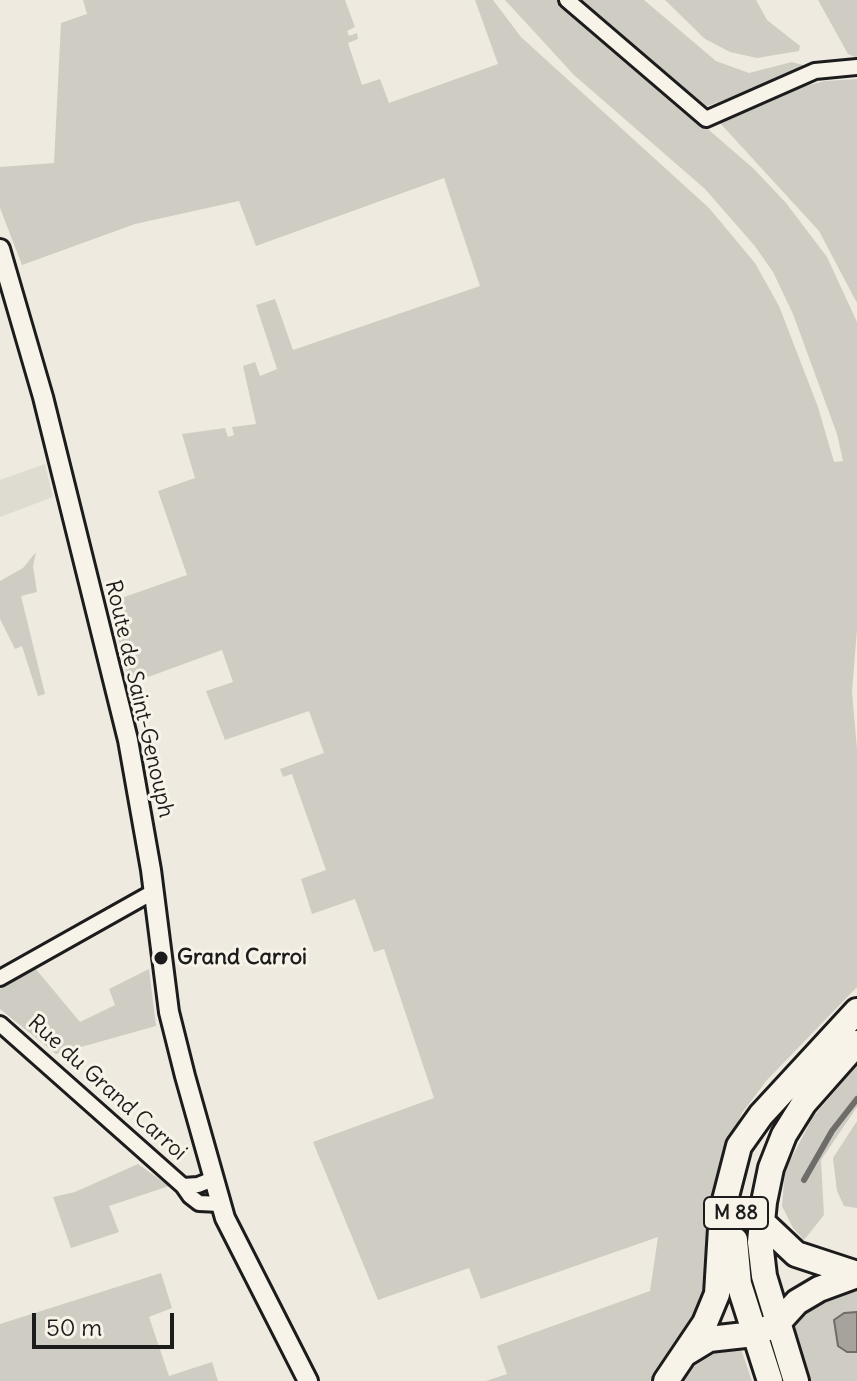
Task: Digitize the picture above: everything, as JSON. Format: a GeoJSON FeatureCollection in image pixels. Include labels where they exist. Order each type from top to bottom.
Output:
{"type":"FeatureCollection","features":[{"type":"Feature","properties":{"kind":"highway","name":"M 88"},"geometry":{"type":"LineString","coordinates":[[770,1381],[739,1284],[736,1217],[749,1155],[777,1098],[857,1011]]}},
{"type":"Feature","properties":{"kind":"highway","name":"M 88"},"geometry":{"type":"LineString","coordinates":[[796,1381],[777,1324],[761,1259],[762,1222],[771,1168],[784,1135],[804,1103],[857,1043]]}},
{"type":"Feature","properties":{"kind":"highway"},"geometry":{"type":"LineString","coordinates":[[666,1381],[705,1323],[717,1294],[722,1212],[739,1146],[777,1098]]}},
{"type":"Feature","properties":{"kind":"highway"},"geometry":{"type":"LineString","coordinates":[[762,1222],[796,1254],[857,1274]]}},
{"type":"Feature","properties":{"kind":"highway"},"geometry":{"type":"LineString","coordinates":[[684,1355],[709,1339],[754,1334],[777,1324],[797,1302],[819,1289],[857,1274]]}},
{"type":"Feature","properties":{"kind":"street"},"geometry":{"type":"LineString","coordinates":[[567,0],[706,119],[815,71],[857,67]]}},
{"type":"Feature","properties":{"kind":"street","name":"Route de Saint-Genouph"},"geometry":{"type":"LineString","coordinates":[[0,249],[43,397],[128,740],[172,1029],[220,1204],[308,1381]]}},
{"type":"Feature","properties":{"kind":"street"},"geometry":{"type":"LineString","coordinates":[[0,978],[153,892]]}},
{"type":"Feature","properties":{"kind":"street","name":"Rue du Grand Carroi"},"geometry":{"type":"LineString","coordinates":[[1,1025],[199,1203],[220,1204]]}},
{"type":"Feature","properties":{"kind":"street","name":"Rue du Grand Carroi"},"geometry":{"type":"LineString","coordinates":[[183,1186],[198,1185],[213,1179]]}},
{"type":"Feature","properties":{"kind":"shaded area"},"geometry":{"type":"Polygon","coordinates":[[[83,0],[345,0],[355,27],[347,31],[349,36],[357,33],[358,39],[348,43],[362,85],[380,79],[389,103],[498,64],[475,0],[493,0],[521,37],[709,208],[755,263],[779,306],[818,407],[834,462],[843,461],[837,434],[793,314],[773,272],[754,245],[705,189],[574,75],[505,0],[559,0],[754,169],[786,203],[827,257],[857,322],[857,629],[852,692],[857,749],[857,987],[767,1080],[742,1113],[723,1155],[713,1204],[706,1294],[650,1381],[486,1381],[507,1374],[497,1346],[650,1291],[658,1237],[481,1299],[469,1268],[378,1300],[313,1142],[434,1098],[384,949],[374,952],[355,899],[312,914],[301,879],[326,870],[292,774],[283,777],[280,769],[324,753],[309,711],[225,740],[206,691],[233,682],[222,650],[129,684],[110,602],[187,575],[158,491],[195,478],[182,434],[225,428],[228,437],[234,435],[232,427],[256,424],[243,366],[255,362],[260,376],[277,369],[256,305],[275,299],[293,350],[480,286],[444,178],[256,246],[239,201],[135,224],[22,265],[0,208],[0,167],[54,163],[61,23],[87,14],[83,0]]]}},
{"type":"Feature","properties":{"kind":"shaded area"},"geometry":{"type":"Polygon","coordinates":[[[578,0],[644,0],[716,61],[749,73],[792,62],[803,65],[803,70],[705,107],[578,0]]]}},
{"type":"Feature","properties":{"kind":"shaded area"},"geometry":{"type":"Polygon","coordinates":[[[665,0],[756,0],[767,20],[800,46],[799,51],[757,58],[730,52],[705,39],[665,0]]]}},
{"type":"Feature","properties":{"kind":"shaded area"},"geometry":{"type":"Polygon","coordinates":[[[818,0],[857,0],[857,58],[848,54],[818,0]]]}},
{"type":"Feature","properties":{"kind":"shaded area"},"geometry":{"type":"Polygon","coordinates":[[[857,79],[857,303],[819,231],[720,123],[721,119],[781,92],[825,81],[857,79]]]}},
{"type":"Feature","properties":{"kind":"shaded area"},"geometry":{"type":"Polygon","coordinates":[[[45,464],[53,497],[0,517],[0,480],[45,464]]]}},
{"type":"Feature","properties":{"kind":"shaded area"},"geometry":{"type":"Polygon","coordinates":[[[36,552],[33,566],[37,592],[21,596],[45,694],[38,696],[22,646],[15,649],[0,619],[0,581],[23,568],[36,552]]]}},
{"type":"Feature","properties":{"kind":"shaded area"},"geometry":{"type":"Polygon","coordinates":[[[35,968],[80,1022],[115,1005],[109,989],[149,969],[156,1026],[56,1054],[0,1009],[0,989],[35,968]]]}},
{"type":"Feature","properties":{"kind":"shaded area"},"geometry":{"type":"Polygon","coordinates":[[[857,1065],[857,1107],[821,1160],[824,1215],[804,1240],[793,1228],[782,1206],[785,1170],[813,1117],[857,1065]]]}},
{"type":"Feature","properties":{"kind":"shaded area"},"geometry":{"type":"Polygon","coordinates":[[[857,1121],[857,1208],[844,1206],[837,1191],[833,1158],[857,1121]]]}},
{"type":"Feature","properties":{"kind":"shaded area"},"geometry":{"type":"Polygon","coordinates":[[[138,1164],[169,1186],[109,1206],[119,1232],[71,1248],[53,1197],[75,1192],[138,1164]]]}},
{"type":"Feature","properties":{"kind":"shaded area"},"geometry":{"type":"Polygon","coordinates":[[[161,1273],[172,1308],[149,1317],[169,1376],[212,1362],[218,1381],[0,1381],[0,1324],[161,1273]]]}},
{"type":"Feature","properties":{"kind":"shaded area"},"geometry":{"type":"Polygon","coordinates":[[[857,1291],[857,1381],[809,1381],[787,1324],[801,1307],[857,1291]]]}},
{"type":"Feature","properties":{"kind":"shaded area"},"geometry":{"type":"Polygon","coordinates":[[[857,1312],[857,1352],[847,1352],[838,1346],[834,1320],[844,1313],[857,1312]]]}},
{"type":"Feature","properties":{"kind":"shaded area"},"geometry":{"type":"Polygon","coordinates":[[[741,1349],[752,1381],[678,1381],[697,1358],[714,1350],[741,1349]]]}},
{"type":"Feature","properties":{"kind":"waterway"},"geometry":{"type":"LineString","coordinates":[[804,1180],[832,1131],[857,1099]]}},
{"type":"Feature","properties":{"kind":"place","name":"Grand Carroi"},"geometry":{"type":"Point","coordinates":[161,958]}}]}
